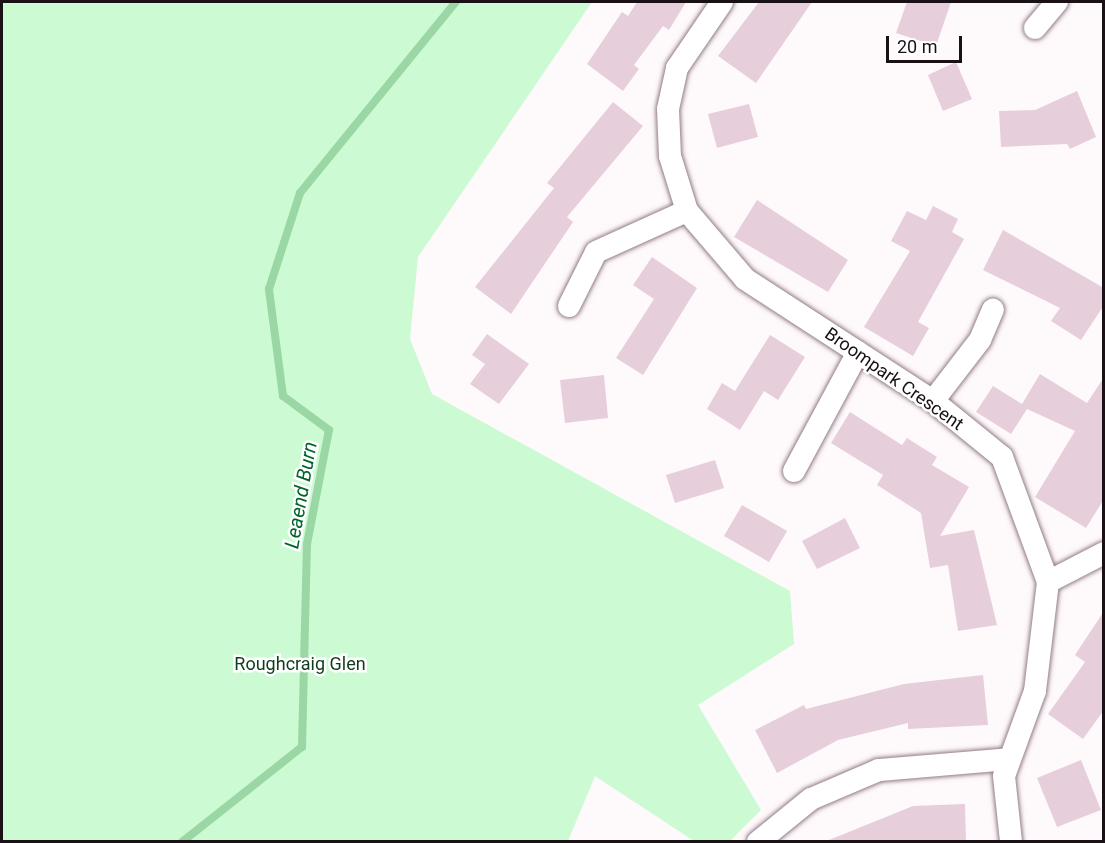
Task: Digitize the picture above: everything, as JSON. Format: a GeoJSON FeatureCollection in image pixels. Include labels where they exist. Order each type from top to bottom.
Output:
{"type":"FeatureCollection","features":[{"type":"Feature","properties":{"kind":"street","name":"Broompark Crescent"},"geometry":{"type":"LineString","coordinates":[[722,2],[677,68],[668,109],[670,156],[687,211],[745,279],[933,401],[1002,457],[1048,582],[1035,691],[1004,776],[1011,842]]}},
{"type":"Feature","properties":{"kind":"street"},"geometry":{"type":"LineString","coordinates":[[1035,28],[1057,2]]}},
{"type":"Feature","properties":{"kind":"street"},"geometry":{"type":"LineString","coordinates":[[569,306],[596,252],[687,211]]}},
{"type":"Feature","properties":{"kind":"street"},"geometry":{"type":"LineString","coordinates":[[933,401],[980,340],[993,310]]}},
{"type":"Feature","properties":{"kind":"street"},"geometry":{"type":"LineString","coordinates":[[794,471],[858,352]]}},
{"type":"Feature","properties":{"kind":"street"},"geometry":{"type":"LineString","coordinates":[[1048,582],[1104,553]]}},
{"type":"Feature","properties":{"kind":"street"},"geometry":{"type":"LineString","coordinates":[[758,842],[811,800],[879,770],[1010,759]]}},
{"type":"Feature","properties":{"kind":"green space","name":"Roughcraig Glen"},"geometry":{"type":"Polygon","coordinates":[[[2,2],[592,2],[418,257],[410,339],[432,394],[790,591],[794,644],[698,705],[761,810],[730,841],[694,841],[595,776],[568,841],[2,841],[2,2]]]}},
{"type":"Feature","properties":{"kind":"building"},"geometry":{"type":"Polygon","coordinates":[[[637,2],[686,2],[669,30],[663,26],[634,65],[639,69],[623,91],[587,64],[622,12],[628,16],[637,2]]]}},
{"type":"Feature","properties":{"kind":"building"},"geometry":{"type":"Polygon","coordinates":[[[759,2],[812,2],[756,83],[718,56],[759,2]]]}},
{"type":"Feature","properties":{"kind":"building"},"geometry":{"type":"Polygon","coordinates":[[[907,2],[951,2],[936,46],[896,33],[907,2]]]}},
{"type":"Feature","properties":{"kind":"building"},"geometry":{"type":"Polygon","coordinates":[[[956,62],[972,99],[943,111],[928,75],[956,62]]]}},
{"type":"Feature","properties":{"kind":"building"},"geometry":{"type":"Polygon","coordinates":[[[1077,91],[1096,137],[1070,149],[1067,144],[1001,147],[999,111],[1035,110],[1077,91]]]}},
{"type":"Feature","properties":{"kind":"building"},"geometry":{"type":"Polygon","coordinates":[[[613,102],[643,126],[567,217],[573,222],[511,314],[475,287],[554,188],[547,183],[613,102]]]}},
{"type":"Feature","properties":{"kind":"building"},"geometry":{"type":"Polygon","coordinates":[[[749,104],[758,137],[717,148],[708,114],[749,104]]]}},
{"type":"Feature","properties":{"kind":"building"},"geometry":{"type":"Polygon","coordinates":[[[757,200],[848,260],[828,292],[734,237],[757,200]]]}},
{"type":"Feature","properties":{"kind":"building"},"geometry":{"type":"Polygon","coordinates":[[[933,206],[958,219],[952,232],[964,239],[918,322],[929,328],[913,356],[864,327],[910,251],[891,241],[907,211],[926,220],[933,206]]]}},
{"type":"Feature","properties":{"kind":"building"},"geometry":{"type":"Polygon","coordinates":[[[1003,230],[1104,288],[1104,305],[1081,340],[1051,321],[1060,308],[983,270],[1003,230]]]}},
{"type":"Feature","properties":{"kind":"building"},"geometry":{"type":"Polygon","coordinates":[[[652,257],[697,288],[643,375],[616,358],[654,299],[633,285],[652,257]]]}},
{"type":"Feature","properties":{"kind":"building"},"geometry":{"type":"Polygon","coordinates":[[[487,334],[529,364],[499,404],[470,384],[485,364],[472,355],[487,334]]]}},
{"type":"Feature","properties":{"kind":"building"},"geometry":{"type":"Polygon","coordinates":[[[770,335],[805,357],[778,400],[764,391],[740,430],[707,409],[722,383],[735,391],[770,335]]]}},
{"type":"Feature","properties":{"kind":"building"},"geometry":{"type":"Polygon","coordinates":[[[1040,374],[1087,403],[1104,377],[1104,499],[1086,528],[1035,497],[1075,431],[1027,409],[1011,434],[976,412],[993,386],[1022,404],[1040,374]]]}},
{"type":"Feature","properties":{"kind":"building"},"geometry":{"type":"Polygon","coordinates":[[[604,375],[608,418],[565,423],[560,380],[604,375]]]}},
{"type":"Feature","properties":{"kind":"building"},"geometry":{"type":"Polygon","coordinates":[[[850,412],[902,445],[907,438],[937,457],[932,465],[969,487],[940,536],[974,530],[997,625],[958,631],[948,565],[930,568],[921,513],[877,485],[883,475],[831,443],[850,412]]]}},
{"type":"Feature","properties":{"kind":"building"},"geometry":{"type":"Polygon","coordinates":[[[715,460],[724,488],[675,503],[666,475],[715,460]]]}},
{"type":"Feature","properties":{"kind":"building"},"geometry":{"type":"Polygon","coordinates":[[[742,505],[787,531],[769,562],[724,536],[742,505]]]}},
{"type":"Feature","properties":{"kind":"building"},"geometry":{"type":"Polygon","coordinates":[[[845,518],[860,548],[817,569],[802,541],[845,518]]]}},
{"type":"Feature","properties":{"kind":"building"},"geometry":{"type":"Polygon","coordinates":[[[1104,611],[1104,710],[1083,739],[1048,714],[1085,662],[1075,655],[1104,611]]]}},
{"type":"Feature","properties":{"kind":"building"},"geometry":{"type":"Polygon","coordinates":[[[983,675],[988,725],[908,729],[908,723],[838,740],[777,773],[755,730],[804,705],[806,709],[904,684],[983,675]]]}},
{"type":"Feature","properties":{"kind":"building"},"geometry":{"type":"Polygon","coordinates":[[[1081,760],[1101,810],[1057,827],[1037,778],[1081,760]]]}},
{"type":"Feature","properties":{"kind":"building"},"geometry":{"type":"Polygon","coordinates":[[[965,804],[966,842],[824,842],[913,806],[965,804]]]}},
{"type":"Feature","properties":{"kind":"waterway","name":"Leaend Burn"},"geometry":{"type":"LineString","coordinates":[[182,842],[302,747],[307,544],[329,430],[283,396],[269,289],[300,193],[456,2]]}}]}
